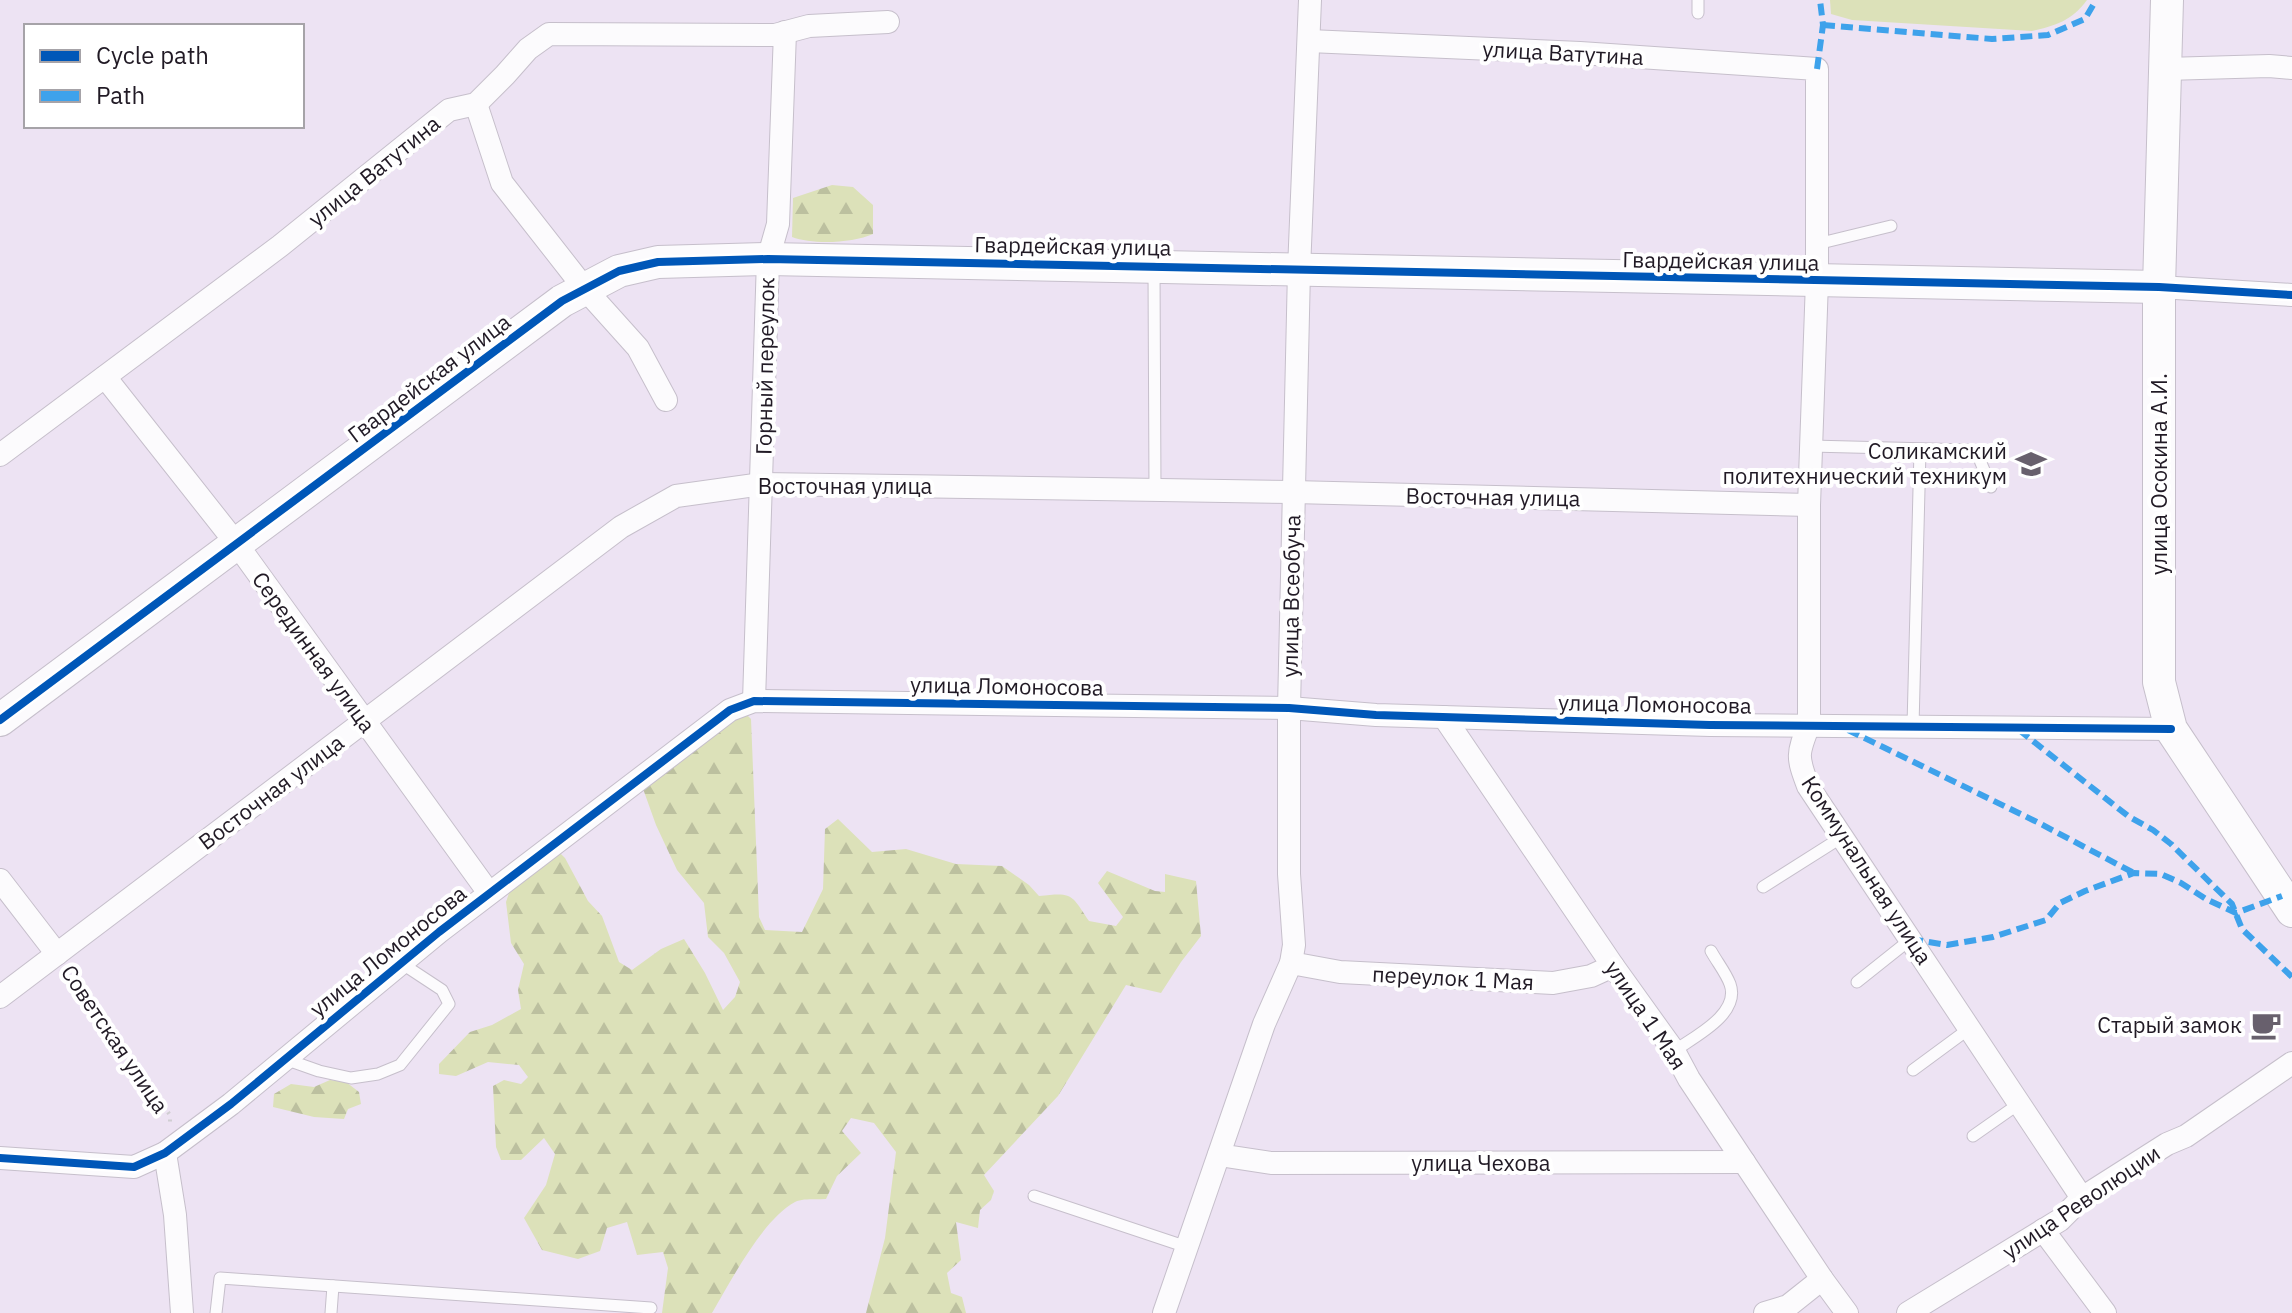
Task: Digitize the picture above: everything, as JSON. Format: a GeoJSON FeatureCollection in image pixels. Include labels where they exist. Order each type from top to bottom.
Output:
{"type":"FeatureCollection","features":[{"type":"Feature","properties":{"kind":"street","name":"улица Всеобуча"},"geometry":{"type":"LineString","coordinates":[[1164,1313],[1264,1024],[1291,963],[1294,945],[1289,874],[1289,708],[1299,270],[1310,0]]}},
{"type":"Feature","properties":{"kind":"street","name":"улица Осокина А.И."},"geometry":{"type":"LineString","coordinates":[[2167,0],[2159,287],[2159,682],[2171,729],[2292,911]]}},
{"type":"Feature","properties":{"kind":"street","name":"улица Ватутина"},"geometry":{"type":"LineString","coordinates":[[0,455],[280,246],[449,110],[476,104],[528,49],[549,34],[761,35],[809,26],[888,22]]}},
{"type":"Feature","properties":{"kind":"street","name":"Горный переулок"},"geometry":{"type":"LineString","coordinates":[[754,701],[768,259],[778,224],[785,32]]}},
{"type":"Feature","properties":{"kind":"street","name":"улица Ватутина"},"geometry":{"type":"LineString","coordinates":[[1309,41],[1580,53],[1817,69]]}},
{"type":"Feature","properties":{"kind":"street"},"geometry":{"type":"LineString","coordinates":[[2166,69],[2292,68]]}},
{"type":"Feature","properties":{"kind":"street","name":"Коммунальная улица"},"geometry":{"type":"LineString","coordinates":[[1817,69],[1817,281],[1809,505],[1809,725],[1799,750],[1800,765],[1808,786],[2082,1198]]}},
{"type":"Feature","properties":{"kind":"street"},"geometry":{"type":"LineString","coordinates":[[476,104],[502,183],[585,289],[638,348],[666,400]]}},
{"type":"Feature","properties":{"kind":"street","name":"Гвардейская улица"},"geometry":{"type":"LineString","coordinates":[[0,720],[562,301],[619,271],[658,262],[768,259],[1154,266],[2159,287],[2292,295]]}},
{"type":"Feature","properties":{"kind":"street","name":"Серединная улица"},"geometry":{"type":"LineString","coordinates":[[105,377],[236,543],[489,893]]}},
{"type":"Feature","properties":{"kind":"street","name":"Восточная улица"},"geometry":{"type":"LineString","coordinates":[[0,997],[621,527],[676,496],[762,484],[1293,492],[1809,505]]}},
{"type":"Feature","properties":{"kind":"street","name":"улица Ломоносова"},"geometry":{"type":"LineString","coordinates":[[0,1158],[134,1167],[165,1153],[231,1104],[489,893],[730,710],[754,701],[1289,708],[1444,717],[2171,729]]}},
{"type":"Feature","properties":{"kind":"street","name":"улица 1 Мая"},"geometry":{"type":"LineString","coordinates":[[1444,717],[1674,1051],[1689,1079],[1847,1313]]}},
{"type":"Feature","properties":{"kind":"street","name":"Советская улица"},"geometry":{"type":"LineString","coordinates":[[0,880],[57,954]]}},
{"type":"Feature","properties":{"kind":"street","name":"переулок 1 Мая"},"geometry":{"type":"LineString","coordinates":[[1291,963],[1340,972],[1553,983],[1591,976],[1613,966]]}},
{"type":"Feature","properties":{"kind":"street","name":"улица Революции"},"geometry":{"type":"LineString","coordinates":[[1908,1313],[2060,1220],[2082,1198],[2167,1144],[2186,1136],[2292,1063]]}},
{"type":"Feature","properties":{"kind":"street"},"geometry":{"type":"LineString","coordinates":[[165,1153],[175,1215],[182,1313]]}},
{"type":"Feature","properties":{"kind":"street","name":"улица Чехова"},"geometry":{"type":"LineString","coordinates":[[1219,1155],[1271,1163],[1744,1162]]}},
{"type":"Feature","properties":{"kind":"street"},"geometry":{"type":"LineString","coordinates":[[2043,1230],[2105,1313]]}},
{"type":"Feature","properties":{"kind":"street"},"geometry":{"type":"LineString","coordinates":[[1765,1313],[1788,1306],[1822,1279]]}},
{"type":"Feature","properties":{"kind":"lane"},"geometry":{"type":"LineString","coordinates":[[1698,0],[1698,13]]}},
{"type":"Feature","properties":{"kind":"lane"},"geometry":{"type":"LineString","coordinates":[[1817,244],[1891,226]]}},
{"type":"Feature","properties":{"kind":"lane"},"geometry":{"type":"LineString","coordinates":[[1154,266],[1155,490]]}},
{"type":"Feature","properties":{"kind":"lane"},"geometry":{"type":"LineString","coordinates":[[1811,446],[1970,450],[1979,458],[1991,487]]}},
{"type":"Feature","properties":{"kind":"lane"},"geometry":{"type":"LineString","coordinates":[[1913,726],[1920,450]]}},
{"type":"Feature","properties":{"kind":"lane"},"geometry":{"type":"LineString","coordinates":[[1763,887],[1842,837]]}},
{"type":"Feature","properties":{"kind":"lane"},"geometry":{"type":"LineString","coordinates":[[1857,982],[1911,939]]}},
{"type":"Feature","properties":{"kind":"lane"},"geometry":{"type":"LineString","coordinates":[[1674,1051],[1725,1014],[1731,1003],[1731,986],[1711,951]]}},
{"type":"Feature","properties":{"kind":"lane"},"geometry":{"type":"LineString","coordinates":[[285,1059],[351,1078],[378,1074],[400,1065],[449,1004],[442,990],[401,963]]}},
{"type":"Feature","properties":{"kind":"lane"},"geometry":{"type":"LineString","coordinates":[[1913,1070],[1970,1028]]}},
{"type":"Feature","properties":{"kind":"lane"},"geometry":{"type":"LineString","coordinates":[[1973,1136],[2020,1103]]}},
{"type":"Feature","properties":{"kind":"lane"},"geometry":{"type":"LineString","coordinates":[[1034,1196],[1187,1247]]}},
{"type":"Feature","properties":{"kind":"lane"},"geometry":{"type":"LineString","coordinates":[[216,1313],[220,1278],[651,1308]]}},
{"type":"Feature","properties":{"kind":"lane"},"geometry":{"type":"LineString","coordinates":[[331,1313],[333,1286]]}},
{"type":"Feature","properties":{"kind":"green space"},"geometry":{"type":"Polygon","coordinates":[[[1830,0],[2087,0],[2076,13],[2063,21],[2032,31],[1852,20],[1831,14],[1830,0]]]}},
{"type":"Feature","properties":{"kind":"green space"},"geometry":{"type":"Polygon","coordinates":[[[832,185],[853,187],[873,205],[873,234],[833,242],[792,237],[793,198],[832,185]]]}},
{"type":"Feature","properties":{"kind":"green space"},"geometry":{"type":"Polygon","coordinates":[[[743,711],[751,719],[759,917],[765,930],[802,932],[823,889],[825,829],[838,819],[872,852],[906,849],[956,864],[1002,866],[1039,896],[1065,895],[1074,900],[1089,921],[1116,926],[1123,917],[1098,883],[1107,871],[1155,891],[1165,892],[1165,874],[1196,881],[1201,936],[1161,993],[1126,985],[1058,1096],[984,1175],[994,1191],[991,1200],[980,1210],[978,1228],[956,1222],[961,1260],[947,1273],[951,1293],[962,1297],[966,1313],[866,1313],[885,1238],[896,1152],[874,1123],[851,1118],[842,1131],[861,1153],[837,1176],[826,1199],[795,1202],[771,1222],[748,1252],[712,1313],[662,1313],[668,1268],[663,1252],[637,1255],[627,1222],[607,1228],[600,1251],[578,1259],[542,1250],[524,1218],[546,1185],[555,1154],[544,1138],[521,1160],[501,1160],[496,1147],[493,1086],[504,1080],[521,1084],[528,1077],[519,1065],[488,1062],[456,1076],[439,1074],[439,1064],[470,1032],[492,1025],[521,1009],[518,990],[524,964],[511,943],[506,902],[510,890],[559,852],[588,901],[602,916],[619,962],[632,970],[661,949],[684,939],[723,1010],[735,997],[740,982],[724,953],[708,937],[704,903],[677,870],[642,786],[743,711]]]}},
{"type":"Feature","properties":{"kind":"green space"},"geometry":{"type":"Polygon","coordinates":[[[330,1080],[346,1082],[359,1092],[361,1104],[348,1109],[344,1119],[314,1117],[273,1107],[274,1094],[291,1084],[314,1087],[330,1080]]]}},
{"type":"Feature","properties":{"kind":"marked path"},"geometry":{"type":"LineString","coordinates":[[1817,69],[1823,25],[1820,0]]}},
{"type":"Feature","properties":{"kind":"marked path"},"geometry":{"type":"LineString","coordinates":[[1823,25],[1992,39],[2048,35],[2085,19],[2096,0]]}},
{"type":"Feature","properties":{"kind":"marked path"},"geometry":{"type":"LineString","coordinates":[[1848,730],[2134,873]]}},
{"type":"Feature","properties":{"kind":"marked path"},"geometry":{"type":"LineString","coordinates":[[2019,730],[2128,816],[2171,844],[2232,904],[2242,929],[2292,977]]}},
{"type":"Feature","properties":{"kind":"marked path"},"geometry":{"type":"LineString","coordinates":[[1911,939],[1947,945],[1993,937],[2046,920],[2060,903],[2134,873],[2161,874],[2236,913],[2282,896]]}},
{"type":"Feature","properties":{"kind":"cycle path"},"geometry":{"type":"LineString","coordinates":[[0,720],[562,301],[619,271],[658,262],[768,259],[2159,287],[2292,295]]}},
{"type":"Feature","properties":{"kind":"cycle path"},"geometry":{"type":"LineString","coordinates":[[0,1158],[134,1167],[165,1153],[231,1104],[439,932],[730,710],[754,701],[1289,708],[1376,715],[1710,725],[2171,729]]}},
{"type":"Feature","properties":{"kind":"place","name":"Соликамский политехнический техникум"},"geometry":{"type":"Point","coordinates":[2031,464]}},
{"type":"Feature","properties":{"kind":"place","name":"Старый замок"},"geometry":{"type":"Point","coordinates":[2266,1025]}}]}
